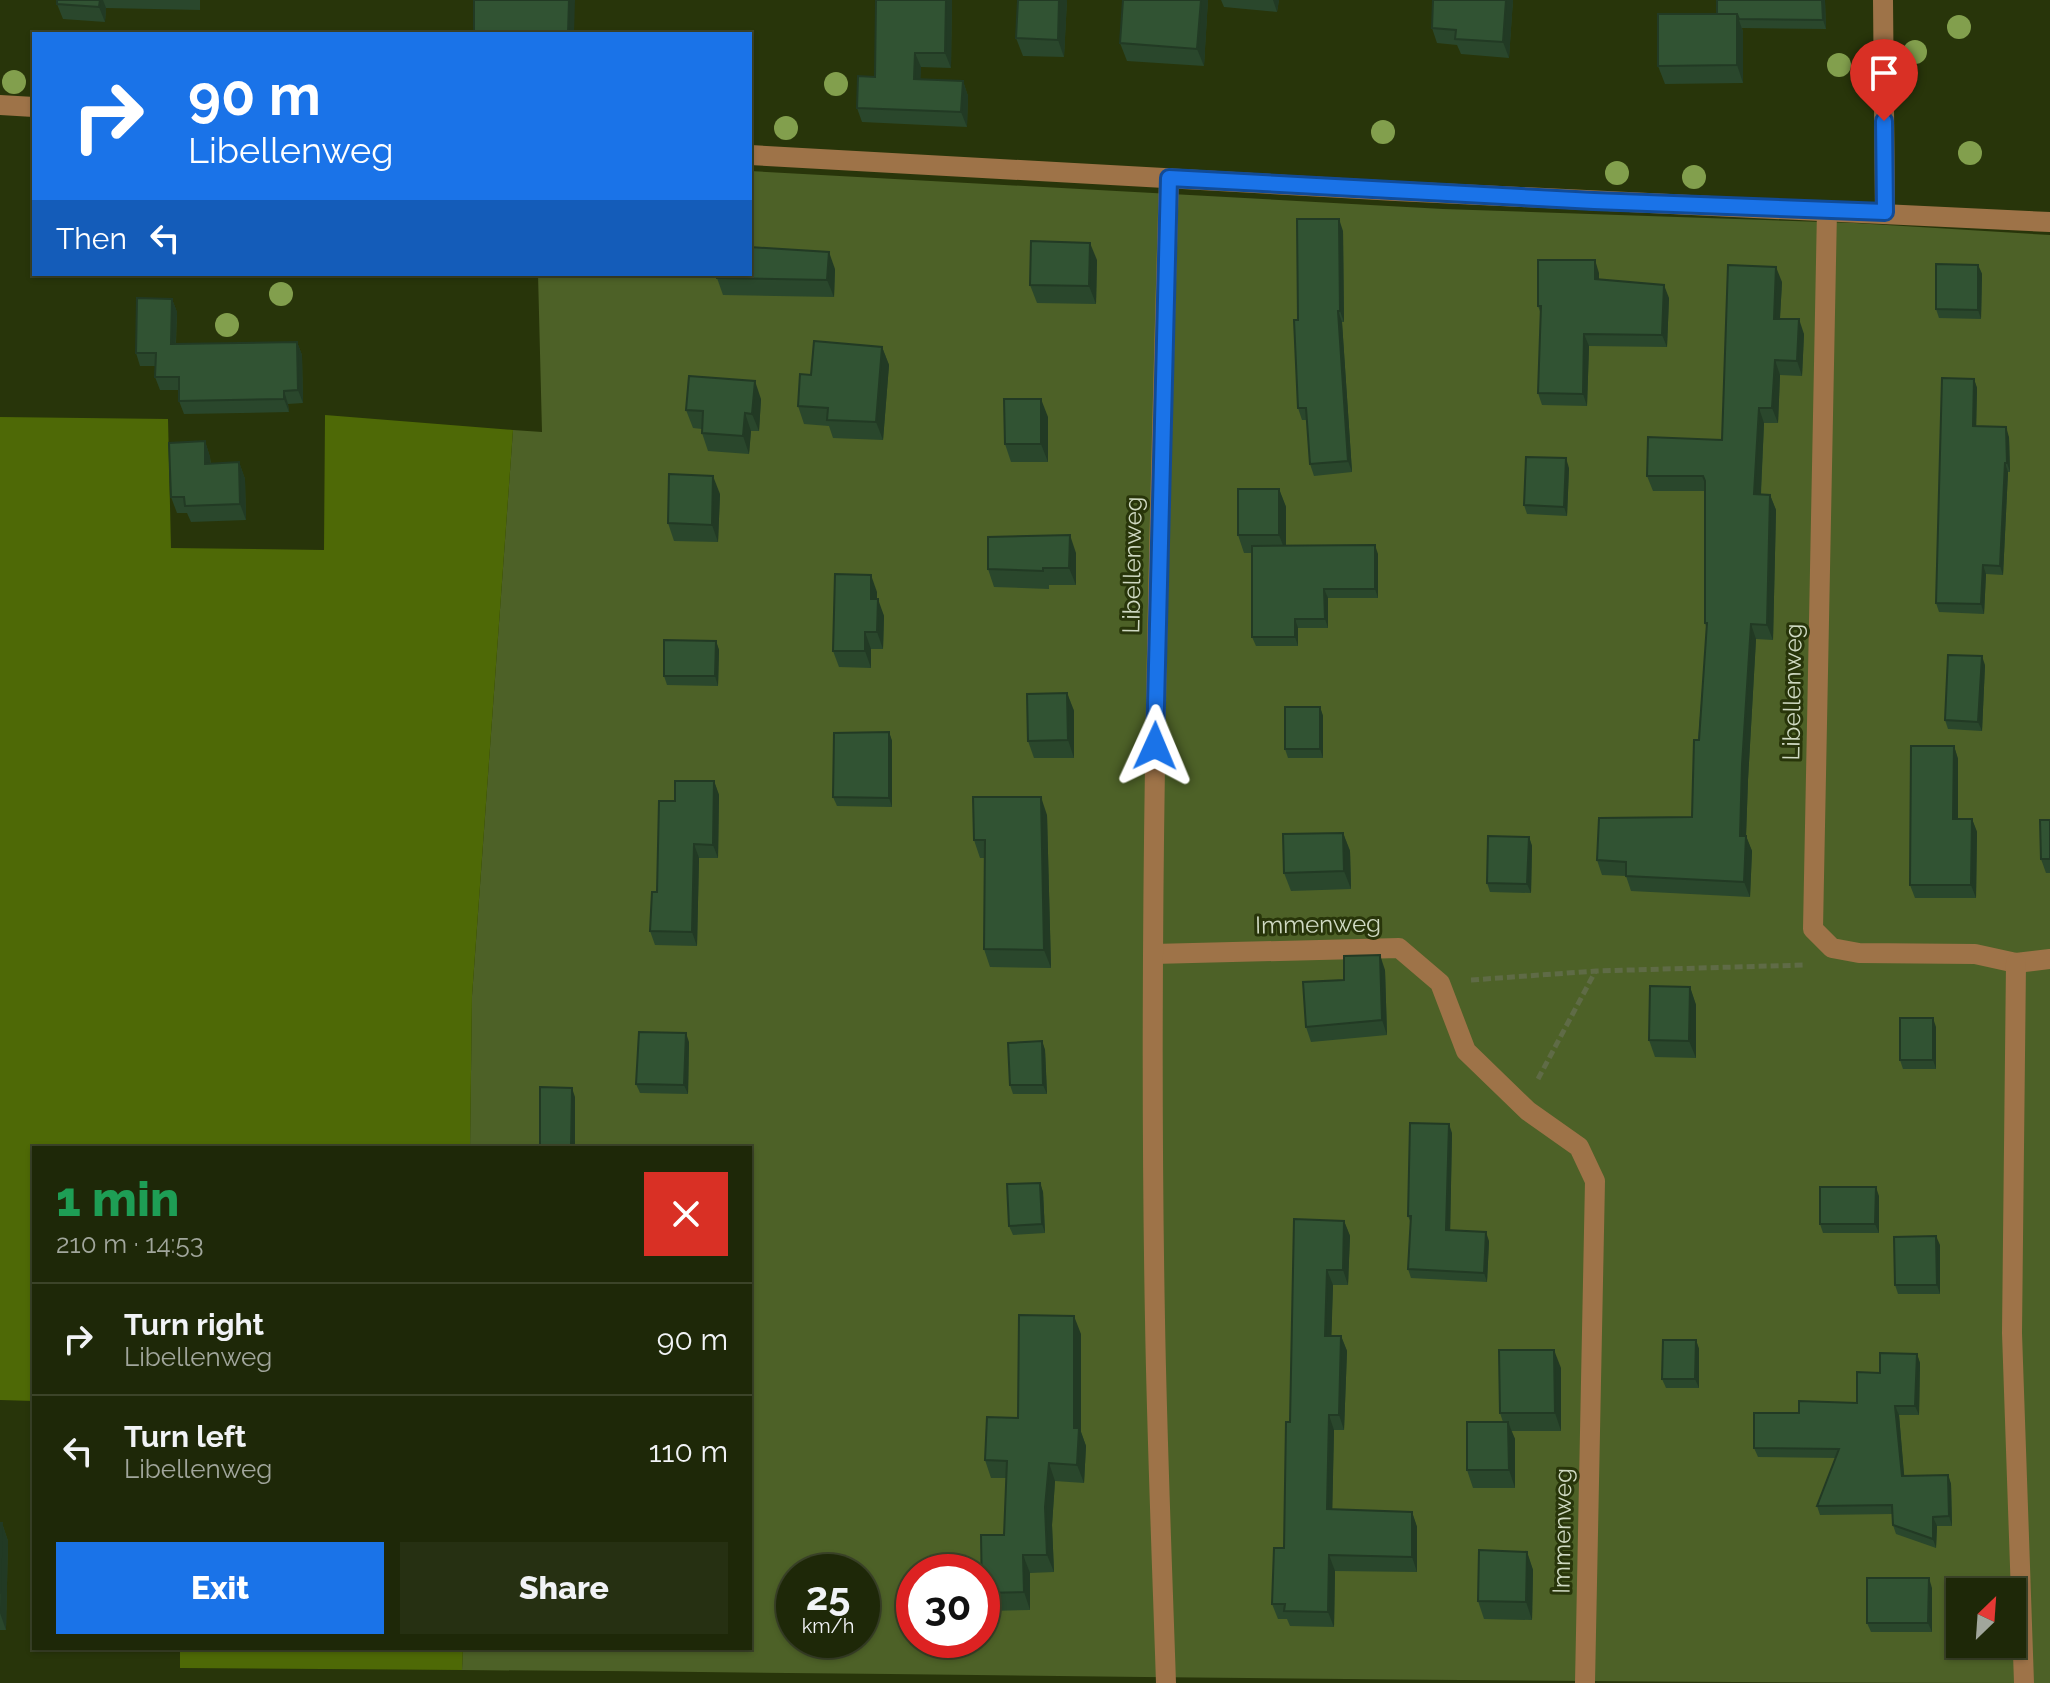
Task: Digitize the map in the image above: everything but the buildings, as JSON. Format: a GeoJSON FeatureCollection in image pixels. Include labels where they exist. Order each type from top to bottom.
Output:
{"type":"FeatureCollection","features":[{"type":"Feature","properties":{"kind":"street"},"geometry":{"type":"LineString","coordinates":[[1883,0],[1885,212]]}},
{"type":"Feature","properties":{"kind":"street"},"geometry":{"type":"LineString","coordinates":[[0,105],[32,107]]}},
{"type":"Feature","properties":{"kind":"street"},"geometry":{"type":"LineString","coordinates":[[752,155],[1549,199],[1885,212],[2050,222]]}},
{"type":"Feature","properties":{"kind":"street","name":"Libellenweg"},"geometry":{"type":"LineString","coordinates":[[1153,954],[1157,598],[1169,178]]}},
{"type":"Feature","properties":{"kind":"street","name":"Libellenweg"},"geometry":{"type":"LineString","coordinates":[[1827,210],[1813,929],[1832,948]]}},
{"type":"Feature","properties":{"kind":"street","name":"Immenweg"},"geometry":{"type":"LineString","coordinates":[[1153,954],[1399,948],[1440,983],[1466,1051],[1523,1106],[1579,1147],[1595,1181],[1585,1683]]}},
{"type":"Feature","properties":{"kind":"street"},"geometry":{"type":"LineString","coordinates":[[1832,948],[1859,953],[1975,954],[2016,963],[2035,958],[2050,959]]}},
{"type":"Feature","properties":{"kind":"street"},"geometry":{"type":"LineString","coordinates":[[1153,954],[1155,1320],[1166,1683]]}},
{"type":"Feature","properties":{"kind":"street"},"geometry":{"type":"LineString","coordinates":[[2016,963],[2012,1333],[2024,1683]]}},
{"type":"Feature","properties":{"kind":"path"},"geometry":{"type":"LineString","coordinates":[[1440,983],[1596,971],[1810,965],[1832,948]]}},
{"type":"Feature","properties":{"kind":"path"},"geometry":{"type":"LineString","coordinates":[[1523,1106],[1596,971]]}},
{"type":"Feature","properties":{"kind":"green space"},"geometry":{"type":"Polygon","coordinates":[[[752,171],[1443,209],[1854,223],[2050,235],[2050,1683],[462,1670],[463,1650],[752,1650],[752,1146],[470,1146],[472,996],[513,430],[542,432],[538,276],[752,276],[752,171]]]}},
{"type":"Feature","properties":{"kind":"green space"},"geometry":{"type":"Polygon","coordinates":[[[325,415],[513,430],[472,996],[470,1146],[32,1146],[32,1401],[0,1400],[0,417],[168,419],[171,548],[324,550],[325,415]]]}},
{"type":"Feature","properties":{"kind":"green space"},"geometry":{"type":"Polygon","coordinates":[[[180,1650],[463,1650],[462,1670],[180,1668],[180,1650]]]}},
{"type":"Feature","properties":{"kind":"route"},"geometry":{"type":"LineString","coordinates":[[1155,746],[1169,178],[1594,201],[1885,212],[1884,121]]}}]}
